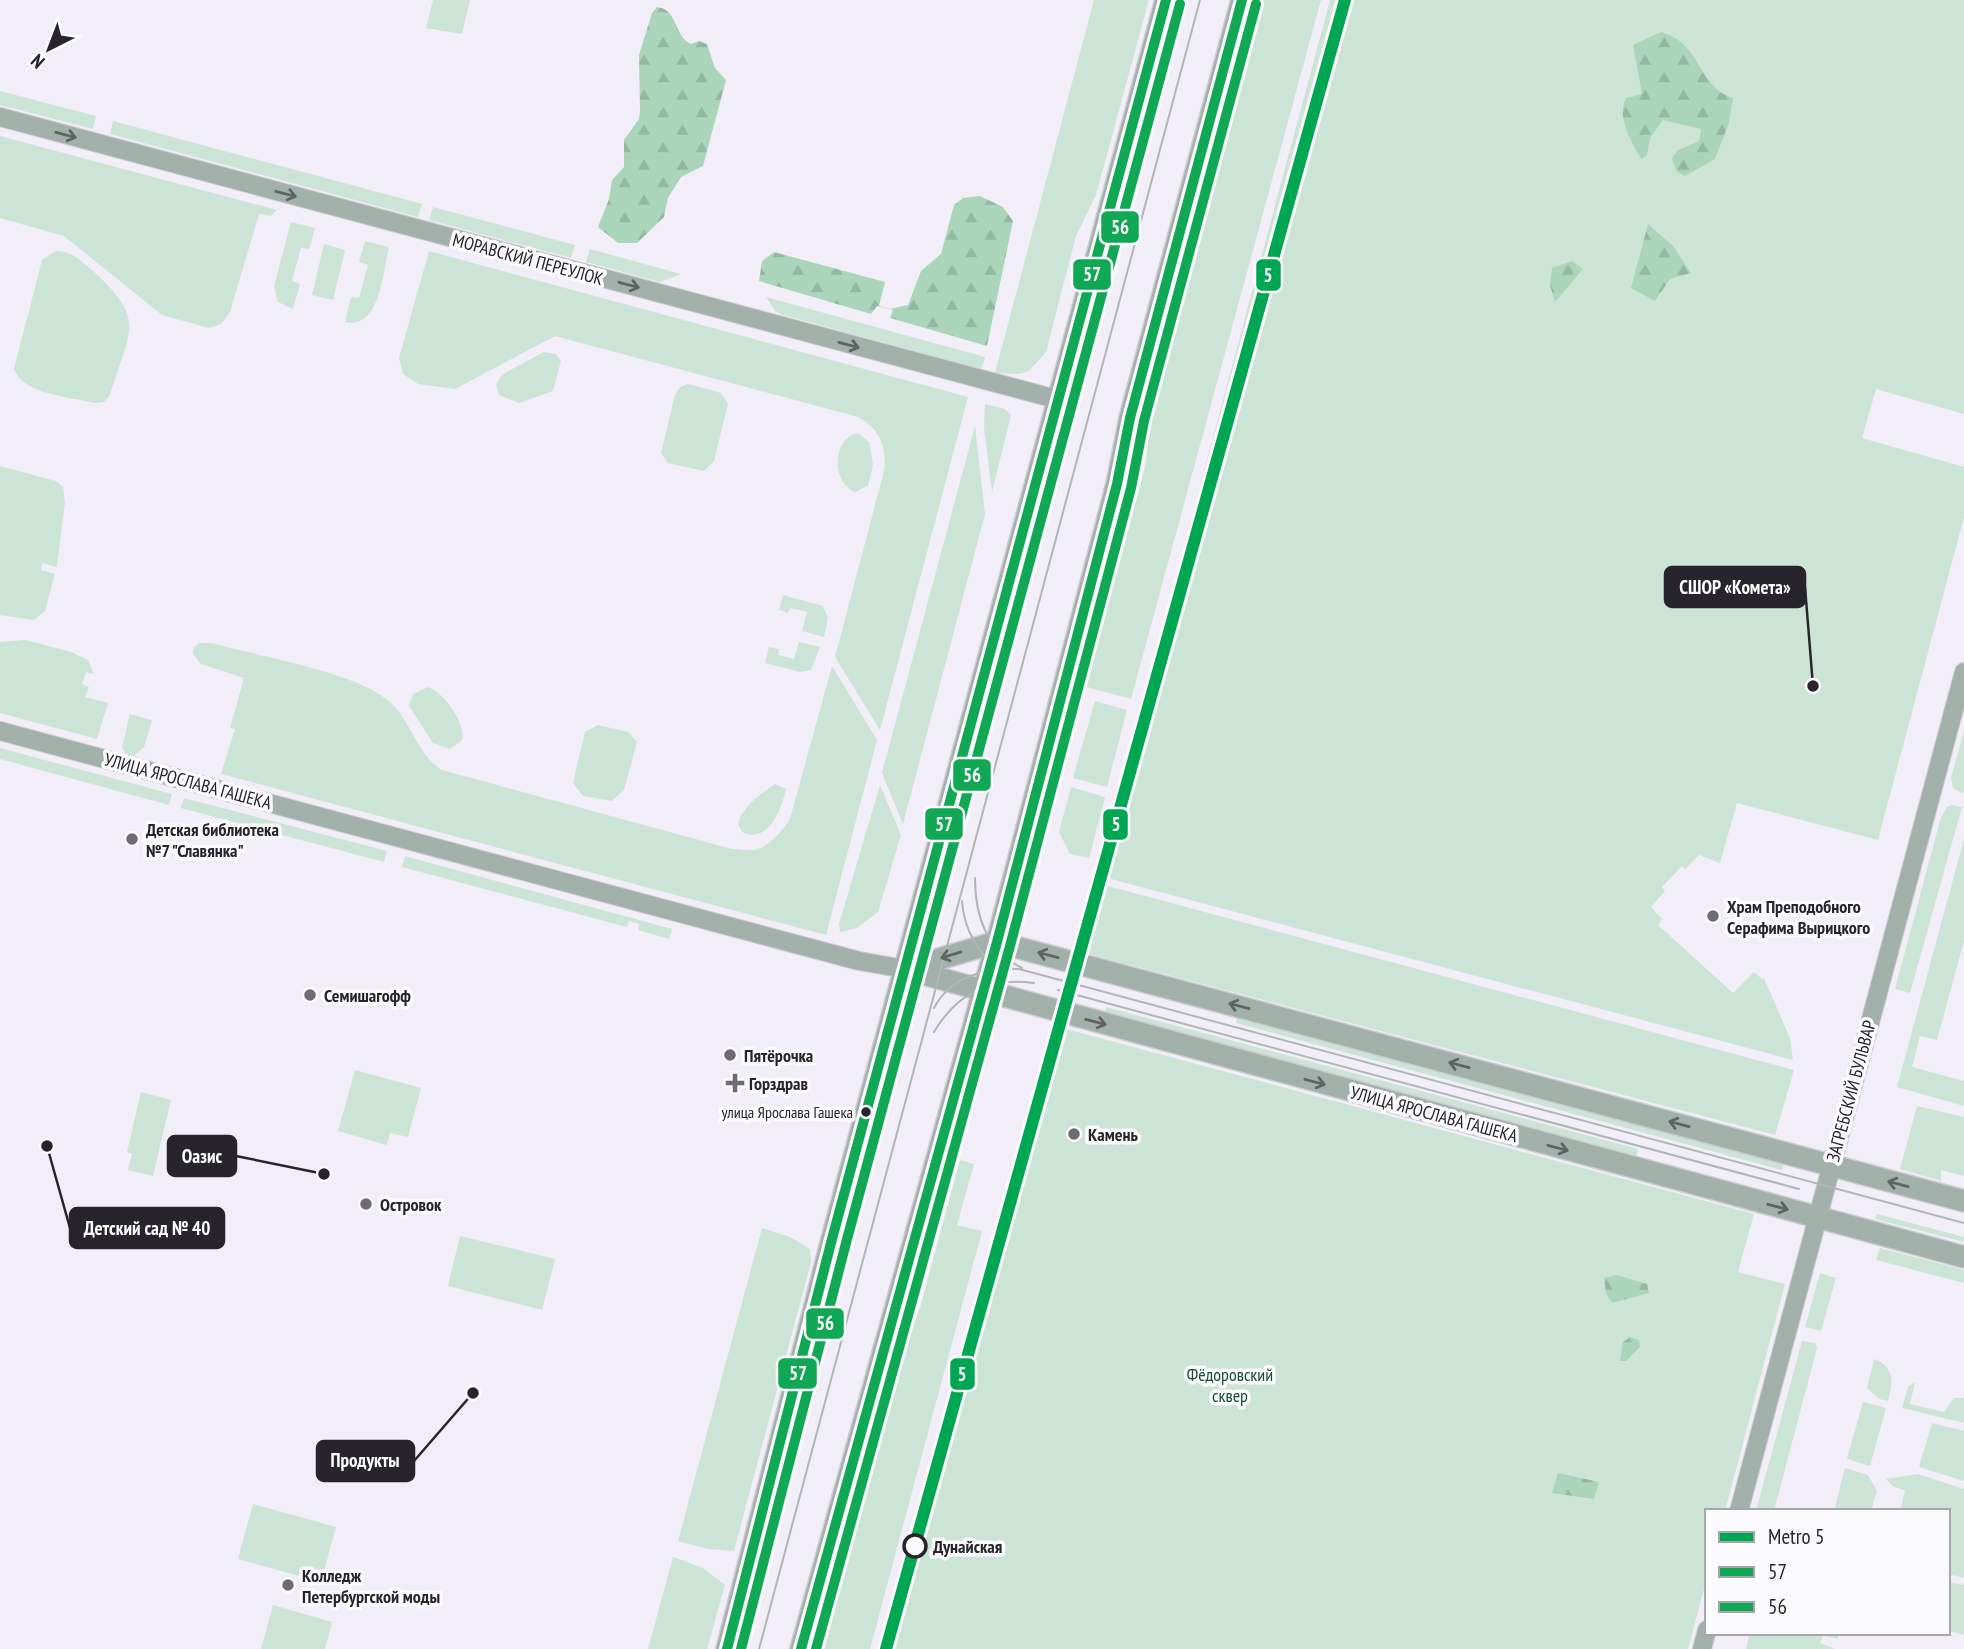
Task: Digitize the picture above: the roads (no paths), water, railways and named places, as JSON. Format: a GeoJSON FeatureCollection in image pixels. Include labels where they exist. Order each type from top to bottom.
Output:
{"type":"FeatureCollection","features":[{"type":"Feature","properties":{"kind":"street"},"geometry":{"type":"LineString","coordinates":[[727,1649],[1056,399],[1166,0]]}},
{"type":"Feature","properties":{"kind":"street"},"geometry":{"type":"LineString","coordinates":[[801,1649],[997,942],[1117,484],[1130,418],[1242,0]]}},
{"type":"Feature","properties":{"kind":"street","name":"МОРАВСКИЙ ПЕРЕУЛОК"},"geometry":{"type":"LineString","coordinates":[[0,117],[1056,399]]}},
{"type":"Feature","properties":{"kind":"street","name":"ЗАГРЕБСКИЙ БУЛЬВАР"},"geometry":{"type":"LineString","coordinates":[[1740,1509],[1964,672]]}},
{"type":"Feature","properties":{"kind":"street","name":"УЛИЦА ЯРОСЛАВА ГАШЕКА"},"geometry":{"type":"LineString","coordinates":[[0,731],[838,956],[905,969],[1964,1257]]}},
{"type":"Feature","properties":{"kind":"street"},"geometry":{"type":"LineString","coordinates":[[997,942],[1964,1201]]}},
{"type":"Feature","properties":{"kind":"street","name":"УЛИЦА ЯРОСЛАВА ГАШЕКА"},"geometry":{"type":"LineString","coordinates":[[905,969],[997,942]]}},
{"type":"Feature","properties":{"kind":"tram line"},"geometry":{"type":"LineString","coordinates":[[759,1649],[1200,0]]}},
{"type":"Feature","properties":{"kind":"tram line"},"geometry":{"type":"LineString","coordinates":[[975,878],[977,906],[991,942],[999,952],[1022,968]]}},
{"type":"Feature","properties":{"kind":"tram line"},"geometry":{"type":"LineString","coordinates":[[962,901],[963,912],[974,941],[986,957],[1003,971]]}},
{"type":"Feature","properties":{"kind":"tram line"},"geometry":{"type":"LineString","coordinates":[[934,1008],[949,989],[970,976],[994,970],[1019,969],[1964,1223]]}},
{"type":"Feature","properties":{"kind":"tram line"},"geometry":{"type":"LineString","coordinates":[[934,1032],[953,1007],[976,991],[1003,983],[1034,983]]}},
{"type":"Feature","properties":{"kind":"tram line"},"geometry":{"type":"LineString","coordinates":[[1058,990],[1799,1189]]}},
{"type":"Feature","properties":{"kind":"metro line","name":"5"},"geometry":{"type":"LineString","coordinates":[[886,1649],[1345,0]]}},
{"type":"Feature","properties":{"kind":"place","name":"СШОР «Комета»"},"geometry":{"type":"Point","coordinates":[1813,686]}},
{"type":"Feature","properties":{"kind":"place","name":"Детская библиотека №7 \"Славянка\""},"geometry":{"type":"Point","coordinates":[132,839]}},
{"type":"Feature","properties":{"kind":"place","name":"Храм Преподобного Серафима Вырицкого"},"geometry":{"type":"Point","coordinates":[1713,916]}},
{"type":"Feature","properties":{"kind":"place","name":"Семишагофф"},"geometry":{"type":"Point","coordinates":[310,995]}},
{"type":"Feature","properties":{"kind":"place","name":"Пятёрочка"},"geometry":{"type":"Point","coordinates":[730,1055]}},
{"type":"Feature","properties":{"kind":"place","name":"Горздрав"},"geometry":{"type":"Point","coordinates":[735,1083]}},
{"type":"Feature","properties":{"kind":"place","name":"улица Ярослава Гашека"},"geometry":{"type":"Point","coordinates":[866,1112]}},
{"type":"Feature","properties":{"kind":"place","name":"Камень"},"geometry":{"type":"Point","coordinates":[1074,1134]}},
{"type":"Feature","properties":{"kind":"place","name":"Детский сад № 40"},"geometry":{"type":"Point","coordinates":[47,1146]}},
{"type":"Feature","properties":{"kind":"place","name":"Оазис"},"geometry":{"type":"Point","coordinates":[324,1174]}},
{"type":"Feature","properties":{"kind":"place","name":"Островок"},"geometry":{"type":"Point","coordinates":[366,1204]}},
{"type":"Feature","properties":{"kind":"place","name":"Продукты"},"geometry":{"type":"Point","coordinates":[473,1393]}},
{"type":"Feature","properties":{"kind":"place","name":"Дунайская"},"geometry":{"type":"Point","coordinates":[915,1546]}},
{"type":"Feature","properties":{"kind":"place","name":"Колледж Петербургской моды"},"geometry":{"type":"Point","coordinates":[288,1585]}},
{"type":"Feature","properties":{"kind":"park label","name":"Фёдоровский сквер"},"geometry":{"type":"Point","coordinates":[1230,1384]}}]}
